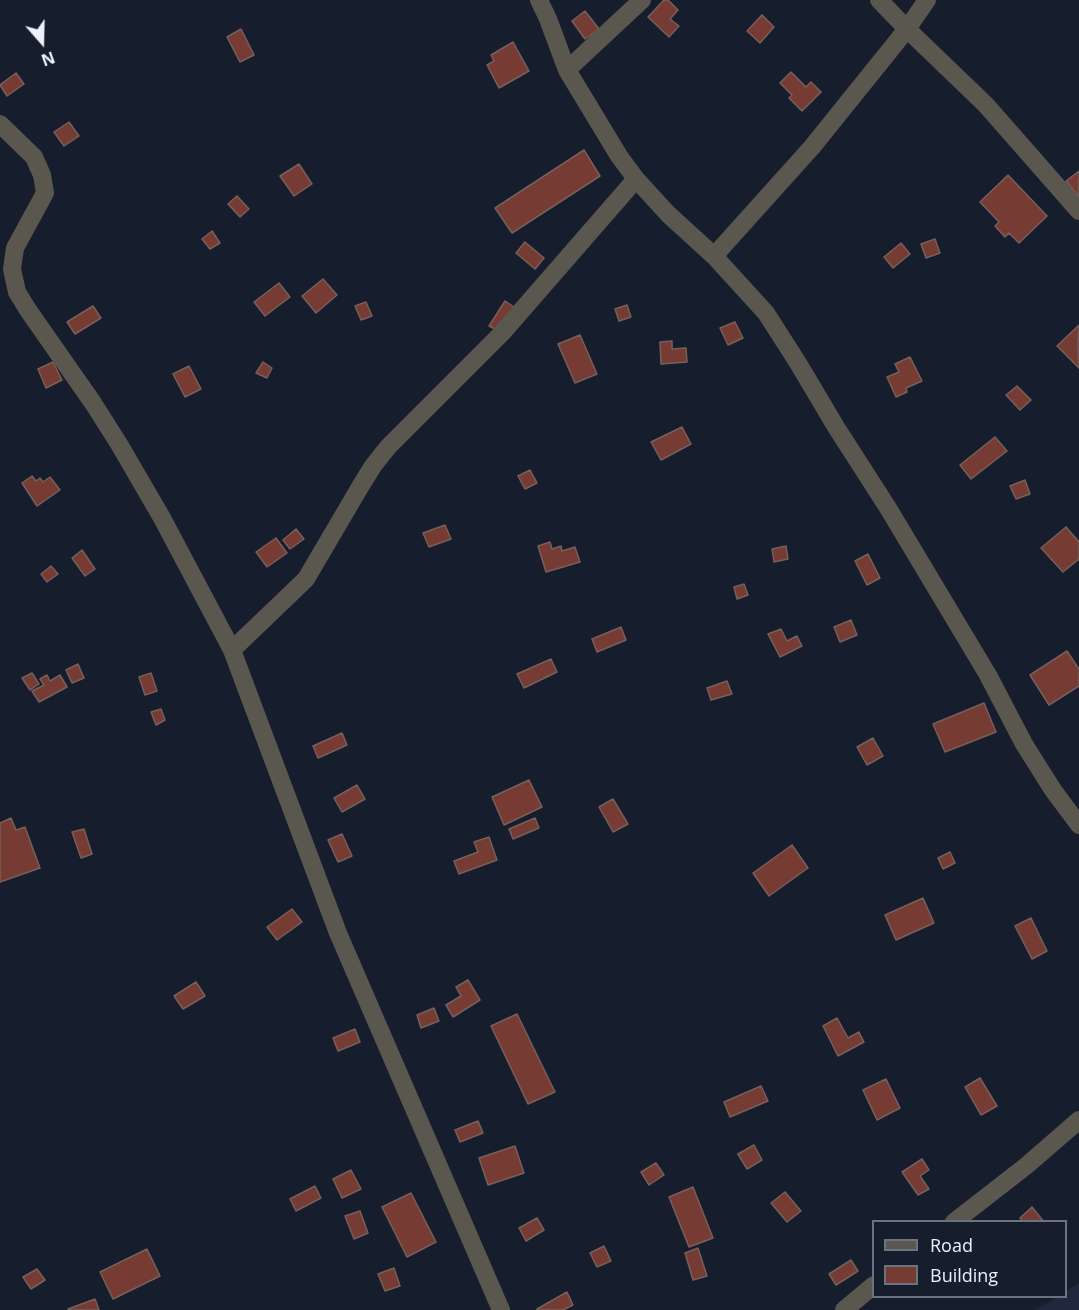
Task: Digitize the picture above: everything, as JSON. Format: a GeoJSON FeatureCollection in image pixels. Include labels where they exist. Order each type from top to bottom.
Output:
{"type":"FeatureCollection","features":[{"type":"Feature","properties":{"kind":"street"},"geometry":{"type":"LineString","coordinates":[[539,0],[567,70],[596,120],[636,179],[714,256],[766,313],[894,517],[988,675],[1024,744],[1053,790],[1079,825]]}},
{"type":"Feature","properties":{"kind":"street"},"geometry":{"type":"LineString","coordinates":[[567,70],[642,0]]}},
{"type":"Feature","properties":{"kind":"street"},"geometry":{"type":"LineString","coordinates":[[879,0],[986,105],[1079,211]]}},
{"type":"Feature","properties":{"kind":"street"},"geometry":{"type":"LineString","coordinates":[[714,256],[812,147],[907,29],[927,0]]}},
{"type":"Feature","properties":{"kind":"street"},"geometry":{"type":"LineString","coordinates":[[0,124],[34,157],[42,175],[45,193],[15,248],[12,269],[17,292],[119,444],[162,518],[232,650],[338,933],[501,1310]]}},
{"type":"Feature","properties":{"kind":"street"},"geometry":{"type":"LineString","coordinates":[[232,650],[306,579],[373,466],[388,447],[502,333],[636,179]]}},
{"type":"Feature","properties":{"kind":"street"},"geometry":{"type":"LineString","coordinates":[[955,1220],[1026,1166],[1079,1120]]}},
{"type":"Feature","properties":{"kind":"street"},"geometry":{"type":"LineString","coordinates":[[844,1310],[872,1286]]}},
{"type":"Feature","properties":{"kind":"shaded area"},"geometry":{"type":"Polygon","coordinates":[[[1079,1283],[1079,1310],[1035,1310],[1055,1298],[1067,1298],[1067,1290],[1079,1283]]]}},
{"type":"Feature","properties":{"kind":"building"},"geometry":{"type":"Polygon","coordinates":[[[664,0],[668,0],[678,10],[670,19],[679,26],[669,37],[648,17],[664,0]]]}},
{"type":"Feature","properties":{"kind":"building"},"geometry":{"type":"Polygon","coordinates":[[[585,11],[599,29],[585,39],[572,21],[585,11]]]}},
{"type":"Feature","properties":{"kind":"building"},"geometry":{"type":"Polygon","coordinates":[[[762,15],[774,27],[760,43],[747,31],[762,15]]]}},
{"type":"Feature","properties":{"kind":"building"},"geometry":{"type":"Polygon","coordinates":[[[241,29],[254,55],[240,62],[227,37],[241,29]]]}},
{"type":"Feature","properties":{"kind":"building"},"geometry":{"type":"Polygon","coordinates":[[[513,42],[529,71],[499,88],[487,65],[494,61],[491,55],[513,42]]]}},
{"type":"Feature","properties":{"kind":"building"},"geometry":{"type":"Polygon","coordinates":[[[791,72],[806,87],[811,82],[821,92],[802,111],[789,98],[792,95],[780,83],[791,72]]]}},
{"type":"Feature","properties":{"kind":"building"},"geometry":{"type":"Polygon","coordinates":[[[16,73],[24,84],[7,96],[0,85],[16,73]]]}},
{"type":"Feature","properties":{"kind":"building"},"geometry":{"type":"Polygon","coordinates":[[[69,122],[79,136],[64,146],[54,132],[69,122]]]}},
{"type":"Feature","properties":{"kind":"building"},"geometry":{"type":"Polygon","coordinates":[[[584,150],[600,176],[512,233],[495,208],[584,150]]]}},
{"type":"Feature","properties":{"kind":"building"},"geometry":{"type":"Polygon","coordinates":[[[299,164],[312,184],[294,196],[280,176],[299,164]]]}},
{"type":"Feature","properties":{"kind":"building"},"geometry":{"type":"Polygon","coordinates":[[[1079,171],[1079,197],[1066,181],[1079,171]]]}},
{"type":"Feature","properties":{"kind":"building"},"geometry":{"type":"Polygon","coordinates":[[[1008,175],[1047,216],[1019,243],[1009,233],[1005,237],[995,226],[999,222],[980,202],[1008,175]]]}},
{"type":"Feature","properties":{"kind":"building"},"geometry":{"type":"Polygon","coordinates":[[[237,196],[249,209],[240,217],[228,204],[237,196]]]}},
{"type":"Feature","properties":{"kind":"building"},"geometry":{"type":"Polygon","coordinates":[[[212,231],[220,243],[210,249],[202,239],[212,231]]]}},
{"type":"Feature","properties":{"kind":"building"},"geometry":{"type":"Polygon","coordinates":[[[935,239],[940,253],[926,258],[921,244],[935,239]]]}},
{"type":"Feature","properties":{"kind":"building"},"geometry":{"type":"Polygon","coordinates":[[[525,242],[544,258],[535,269],[516,253],[525,242]]]}},
{"type":"Feature","properties":{"kind":"building"},"geometry":{"type":"Polygon","coordinates":[[[901,243],[910,254],[893,268],[884,257],[901,243]]]}},
{"type":"Feature","properties":{"kind":"building"},"geometry":{"type":"Polygon","coordinates":[[[323,279],[337,295],[316,313],[302,296],[323,279]]]}},
{"type":"Feature","properties":{"kind":"building"},"geometry":{"type":"Polygon","coordinates":[[[279,283],[290,297],[265,316],[254,302],[279,283]]]}},
{"type":"Feature","properties":{"kind":"building"},"geometry":{"type":"Polygon","coordinates":[[[505,301],[514,307],[499,331],[489,326],[505,301]]]}},
{"type":"Feature","properties":{"kind":"building"},"geometry":{"type":"Polygon","coordinates":[[[366,302],[372,316],[361,320],[355,306],[366,302]]]}},
{"type":"Feature","properties":{"kind":"building"},"geometry":{"type":"Polygon","coordinates":[[[627,305],[631,317],[619,321],[615,309],[627,305]]]}},
{"type":"Feature","properties":{"kind":"building"},"geometry":{"type":"Polygon","coordinates":[[[93,306],[101,318],[75,334],[67,322],[93,306]]]}},
{"type":"Feature","properties":{"kind":"building"},"geometry":{"type":"Polygon","coordinates":[[[735,322],[743,338],[728,345],[720,328],[735,322]]]}},
{"type":"Feature","properties":{"kind":"building"},"geometry":{"type":"Polygon","coordinates":[[[1079,325],[1078,344],[1079,368],[1057,346],[1079,325]]]}},
{"type":"Feature","properties":{"kind":"building"},"geometry":{"type":"Polygon","coordinates":[[[580,335],[597,374],[575,383],[558,344],[580,335]]]}},
{"type":"Feature","properties":{"kind":"building"},"geometry":{"type":"Polygon","coordinates":[[[672,341],[672,349],[686,348],[687,362],[661,364],[660,342],[672,341]]]}},
{"type":"Feature","properties":{"kind":"building"},"geometry":{"type":"Polygon","coordinates":[[[910,357],[922,381],[906,388],[907,392],[896,397],[887,377],[899,372],[895,364],[910,357]]]}},
{"type":"Feature","properties":{"kind":"building"},"geometry":{"type":"Polygon","coordinates":[[[53,362],[62,380],[46,388],[38,369],[53,362]]]}},
{"type":"Feature","properties":{"kind":"building"},"geometry":{"type":"Polygon","coordinates":[[[263,362],[272,368],[267,378],[256,373],[263,362]]]}},
{"type":"Feature","properties":{"kind":"building"},"geometry":{"type":"Polygon","coordinates":[[[189,366],[201,389],[185,397],[173,374],[189,366]]]}},
{"type":"Feature","properties":{"kind":"building"},"geometry":{"type":"Polygon","coordinates":[[[1017,386],[1031,400],[1020,410],[1006,395],[1017,386]]]}},
{"type":"Feature","properties":{"kind":"building"},"geometry":{"type":"Polygon","coordinates":[[[682,427],[691,444],[661,460],[651,442],[682,427]]]}},
{"type":"Feature","properties":{"kind":"building"},"geometry":{"type":"Polygon","coordinates":[[[995,437],[1007,451],[971,479],[960,465],[995,437]]]}},
{"type":"Feature","properties":{"kind":"building"},"geometry":{"type":"Polygon","coordinates":[[[530,470],[537,483],[525,489],[518,476],[530,470]]]}},
{"type":"Feature","properties":{"kind":"building"},"geometry":{"type":"Polygon","coordinates":[[[32,476],[36,481],[40,478],[43,482],[50,477],[60,490],[37,506],[22,483],[32,476]]]}},
{"type":"Feature","properties":{"kind":"building"},"geometry":{"type":"Polygon","coordinates":[[[1025,480],[1030,494],[1016,499],[1010,486],[1025,480]]]}},
{"type":"Feature","properties":{"kind":"building"},"geometry":{"type":"Polygon","coordinates":[[[445,525],[451,539],[429,547],[423,533],[445,525]]]}},
{"type":"Feature","properties":{"kind":"building"},"geometry":{"type":"Polygon","coordinates":[[[1066,527],[1079,542],[1079,559],[1063,572],[1041,548],[1066,527]]]}},
{"type":"Feature","properties":{"kind":"building"},"geometry":{"type":"Polygon","coordinates":[[[296,529],[304,539],[290,549],[283,540],[296,529]]]}},
{"type":"Feature","properties":{"kind":"building"},"geometry":{"type":"Polygon","coordinates":[[[276,538],[287,553],[267,567],[256,552],[276,538]]]}},
{"type":"Feature","properties":{"kind":"building"},"geometry":{"type":"Polygon","coordinates":[[[550,542],[552,549],[561,546],[562,551],[575,547],[580,562],[546,572],[538,546],[550,542]]]}},
{"type":"Feature","properties":{"kind":"building"},"geometry":{"type":"Polygon","coordinates":[[[786,546],[788,559],[774,562],[772,549],[786,546]]]}},
{"type":"Feature","properties":{"kind":"building"},"geometry":{"type":"Polygon","coordinates":[[[82,550],[95,569],[85,576],[72,558],[82,550]]]}},
{"type":"Feature","properties":{"kind":"building"},"geometry":{"type":"Polygon","coordinates":[[[868,554],[880,578],[867,585],[855,561],[868,554]]]}},
{"type":"Feature","properties":{"kind":"building"},"geometry":{"type":"Polygon","coordinates":[[[51,566],[58,574],[47,582],[41,574],[51,566]]]}},
{"type":"Feature","properties":{"kind":"building"},"geometry":{"type":"Polygon","coordinates":[[[744,584],[748,595],[737,599],[734,587],[744,584]]]}},
{"type":"Feature","properties":{"kind":"building"},"geometry":{"type":"Polygon","coordinates":[[[851,620],[857,635],[840,642],[834,627],[851,620]]]}},
{"type":"Feature","properties":{"kind":"building"},"geometry":{"type":"Polygon","coordinates":[[[621,627],[626,640],[597,652],[592,639],[621,627]]]}},
{"type":"Feature","properties":{"kind":"building"},"geometry":{"type":"Polygon","coordinates":[[[781,629],[787,641],[797,636],[802,646],[780,657],[768,634],[781,629]]]}},
{"type":"Feature","properties":{"kind":"building"},"geometry":{"type":"Polygon","coordinates":[[[1067,651],[1079,669],[1079,686],[1049,705],[1030,675],[1067,651]]]}},
{"type":"Feature","properties":{"kind":"building"},"geometry":{"type":"Polygon","coordinates":[[[551,659],[557,672],[524,688],[517,674],[551,659]]]}},
{"type":"Feature","properties":{"kind":"building"},"geometry":{"type":"Polygon","coordinates":[[[78,664],[84,678],[72,683],[66,670],[78,664]]]}},
{"type":"Feature","properties":{"kind":"building"},"geometry":{"type":"Polygon","coordinates":[[[32,673],[39,684],[30,690],[22,678],[32,673]]]}},
{"type":"Feature","properties":{"kind":"building"},"geometry":{"type":"Polygon","coordinates":[[[151,673],[157,691],[145,695],[139,677],[151,673]]]}},
{"type":"Feature","properties":{"kind":"building"},"geometry":{"type":"Polygon","coordinates":[[[47,675],[50,681],[60,675],[67,687],[39,702],[32,691],[44,685],[40,679],[47,675]]]}},
{"type":"Feature","properties":{"kind":"building"},"geometry":{"type":"Polygon","coordinates":[[[727,681],[732,694],[711,700],[707,688],[727,681]]]}},
{"type":"Feature","properties":{"kind":"building"},"geometry":{"type":"Polygon","coordinates":[[[984,703],[996,732],[945,752],[933,724],[984,703]]]}},
{"type":"Feature","properties":{"kind":"building"},"geometry":{"type":"Polygon","coordinates":[[[161,709],[165,720],[156,725],[151,712],[161,709]]]}},
{"type":"Feature","properties":{"kind":"building"},"geometry":{"type":"Polygon","coordinates":[[[342,733],[347,745],[318,758],[313,746],[342,733]]]}},
{"type":"Feature","properties":{"kind":"building"},"geometry":{"type":"Polygon","coordinates":[[[873,738],[883,756],[867,765],[857,747],[873,738]]]}},
{"type":"Feature","properties":{"kind":"building"},"geometry":{"type":"Polygon","coordinates":[[[529,780],[542,807],[504,825],[492,797],[529,780]]]}},
{"type":"Feature","properties":{"kind":"building"},"geometry":{"type":"Polygon","coordinates":[[[357,785],[365,799],[342,812],[334,798],[357,785]]]}},
{"type":"Feature","properties":{"kind":"building"},"geometry":{"type":"Polygon","coordinates":[[[613,799],[628,824],[613,832],[599,807],[613,799]]]}},
{"type":"Feature","properties":{"kind":"building"},"geometry":{"type":"Polygon","coordinates":[[[11,818],[16,830],[25,827],[40,868],[0,882],[0,823],[11,818]]]}},
{"type":"Feature","properties":{"kind":"building"},"geometry":{"type":"Polygon","coordinates":[[[535,818],[539,828],[513,839],[509,829],[535,818]]]}},
{"type":"Feature","properties":{"kind":"building"},"geometry":{"type":"Polygon","coordinates":[[[84,829],[92,854],[81,858],[72,832],[84,829]]]}},
{"type":"Feature","properties":{"kind":"building"},"geometry":{"type":"Polygon","coordinates":[[[342,834],[352,856],[338,862],[328,840],[342,834]]]}},
{"type":"Feature","properties":{"kind":"building"},"geometry":{"type":"Polygon","coordinates":[[[489,837],[497,860],[459,874],[454,861],[478,852],[474,842],[489,837]]]}},
{"type":"Feature","properties":{"kind":"building"},"geometry":{"type":"Polygon","coordinates":[[[792,845],[808,868],[769,896],[753,873],[792,845]]]}},
{"type":"Feature","properties":{"kind":"building"},"geometry":{"type":"Polygon","coordinates":[[[950,852],[955,863],[943,869],[938,858],[950,852]]]}},
{"type":"Feature","properties":{"kind":"building"},"geometry":{"type":"Polygon","coordinates":[[[923,898],[934,923],[896,940],[885,915],[923,898]]]}},
{"type":"Feature","properties":{"kind":"building"},"geometry":{"type":"Polygon","coordinates":[[[292,909],[302,922],[277,940],[267,927],[292,909]]]}},
{"type":"Feature","properties":{"kind":"building"},"geometry":{"type":"Polygon","coordinates":[[[1031,918],[1047,951],[1032,959],[1015,926],[1031,918]]]}},
{"type":"Feature","properties":{"kind":"building"},"geometry":{"type":"Polygon","coordinates":[[[468,980],[480,1000],[453,1017],[446,1005],[461,996],[456,987],[468,980]]]}},
{"type":"Feature","properties":{"kind":"building"},"geometry":{"type":"Polygon","coordinates":[[[196,982],[205,996],[183,1009],[174,996],[196,982]]]}},
{"type":"Feature","properties":{"kind":"building"},"geometry":{"type":"Polygon","coordinates":[[[434,1008],[439,1021],[421,1028],[417,1015],[434,1008]]]}},
{"type":"Feature","properties":{"kind":"building"},"geometry":{"type":"Polygon","coordinates":[[[517,1014],[555,1092],[528,1104],[491,1026],[517,1014]]]}},
{"type":"Feature","properties":{"kind":"building"},"geometry":{"type":"Polygon","coordinates":[[[837,1018],[848,1038],[859,1032],[864,1042],[838,1056],[823,1026],[837,1018]]]}},
{"type":"Feature","properties":{"kind":"building"},"geometry":{"type":"Polygon","coordinates":[[[355,1029],[360,1042],[338,1051],[333,1038],[355,1029]]]}},
{"type":"Feature","properties":{"kind":"building"},"geometry":{"type":"Polygon","coordinates":[[[980,1078],[997,1106],[981,1115],[965,1087],[980,1078]]]}},
{"type":"Feature","properties":{"kind":"building"},"geometry":{"type":"Polygon","coordinates":[[[886,1079],[900,1108],[877,1120],[863,1090],[886,1079]]]}},
{"type":"Feature","properties":{"kind":"building"},"geometry":{"type":"Polygon","coordinates":[[[761,1086],[768,1101],[730,1117],[724,1102],[761,1086]]]}},
{"type":"Feature","properties":{"kind":"building"},"geometry":{"type":"Polygon","coordinates":[[[478,1121],[483,1133],[460,1142],[455,1130],[478,1121]]]}},
{"type":"Feature","properties":{"kind":"building"},"geometry":{"type":"Polygon","coordinates":[[[754,1145],[762,1160],[747,1169],[738,1154],[754,1145]]]}},
{"type":"Feature","properties":{"kind":"building"},"geometry":{"type":"Polygon","coordinates":[[[515,1146],[524,1173],[488,1185],[479,1158],[515,1146]]]}},
{"type":"Feature","properties":{"kind":"building"},"geometry":{"type":"Polygon","coordinates":[[[922,1159],[929,1170],[920,1176],[929,1189],[918,1195],[902,1172],[922,1159]]]}},
{"type":"Feature","properties":{"kind":"building"},"geometry":{"type":"Polygon","coordinates":[[[656,1163],[664,1175],[649,1185],[641,1172],[656,1163]]]}},
{"type":"Feature","properties":{"kind":"building"},"geometry":{"type":"Polygon","coordinates":[[[351,1170],[361,1189],[342,1198],[333,1179],[351,1170]]]}},
{"type":"Feature","properties":{"kind":"building"},"geometry":{"type":"Polygon","coordinates":[[[315,1186],[321,1198],[296,1211],[290,1199],[315,1186]]]}},
{"type":"Feature","properties":{"kind":"building"},"geometry":{"type":"Polygon","coordinates":[[[693,1187],[713,1238],[689,1247],[669,1197],[693,1187]]]}},
{"type":"Feature","properties":{"kind":"building"},"geometry":{"type":"Polygon","coordinates":[[[785,1192],[801,1211],[787,1222],[771,1203],[785,1192]]]}},
{"type":"Feature","properties":{"kind":"building"},"geometry":{"type":"Polygon","coordinates":[[[411,1193],[436,1242],[407,1257],[382,1207],[411,1193]]]}},
{"type":"Feature","properties":{"kind":"building"},"geometry":{"type":"Polygon","coordinates":[[[1032,1207],[1042,1220],[1022,1220],[1020,1218],[1032,1207]]]}},
{"type":"Feature","properties":{"kind":"building"},"geometry":{"type":"Polygon","coordinates":[[[360,1211],[368,1233],[354,1239],[345,1216],[360,1211]]]}},
{"type":"Feature","properties":{"kind":"building"},"geometry":{"type":"Polygon","coordinates":[[[537,1218],[544,1230],[526,1241],[519,1228],[537,1218]]]}},
{"type":"Feature","properties":{"kind":"building"},"geometry":{"type":"Polygon","coordinates":[[[604,1246],[611,1261],[597,1267],[590,1253],[604,1246]]]}},
{"type":"Feature","properties":{"kind":"building"},"geometry":{"type":"Polygon","coordinates":[[[698,1248],[707,1276],[693,1280],[685,1253],[698,1248]]]}},
{"type":"Feature","properties":{"kind":"building"},"geometry":{"type":"Polygon","coordinates":[[[147,1249],[160,1276],[113,1299],[100,1272],[147,1249]]]}},
{"type":"Feature","properties":{"kind":"building"},"geometry":{"type":"Polygon","coordinates":[[[851,1260],[858,1271],[836,1285],[829,1274],[851,1260]]]}},
{"type":"Feature","properties":{"kind":"building"},"geometry":{"type":"Polygon","coordinates":[[[394,1268],[400,1286],[385,1291],[378,1274],[394,1268]]]}},
{"type":"Feature","properties":{"kind":"building"},"geometry":{"type":"Polygon","coordinates":[[[37,1269],[45,1280],[31,1289],[23,1277],[37,1269]]]}},
{"type":"Feature","properties":{"kind":"building"},"geometry":{"type":"Polygon","coordinates":[[[567,1292],[573,1305],[563,1310],[537,1310],[537,1309],[567,1292]]]}},
{"type":"Feature","properties":{"kind":"building"},"geometry":{"type":"Polygon","coordinates":[[[95,1299],[99,1310],[68,1310],[68,1309],[95,1299]]]}}]}
